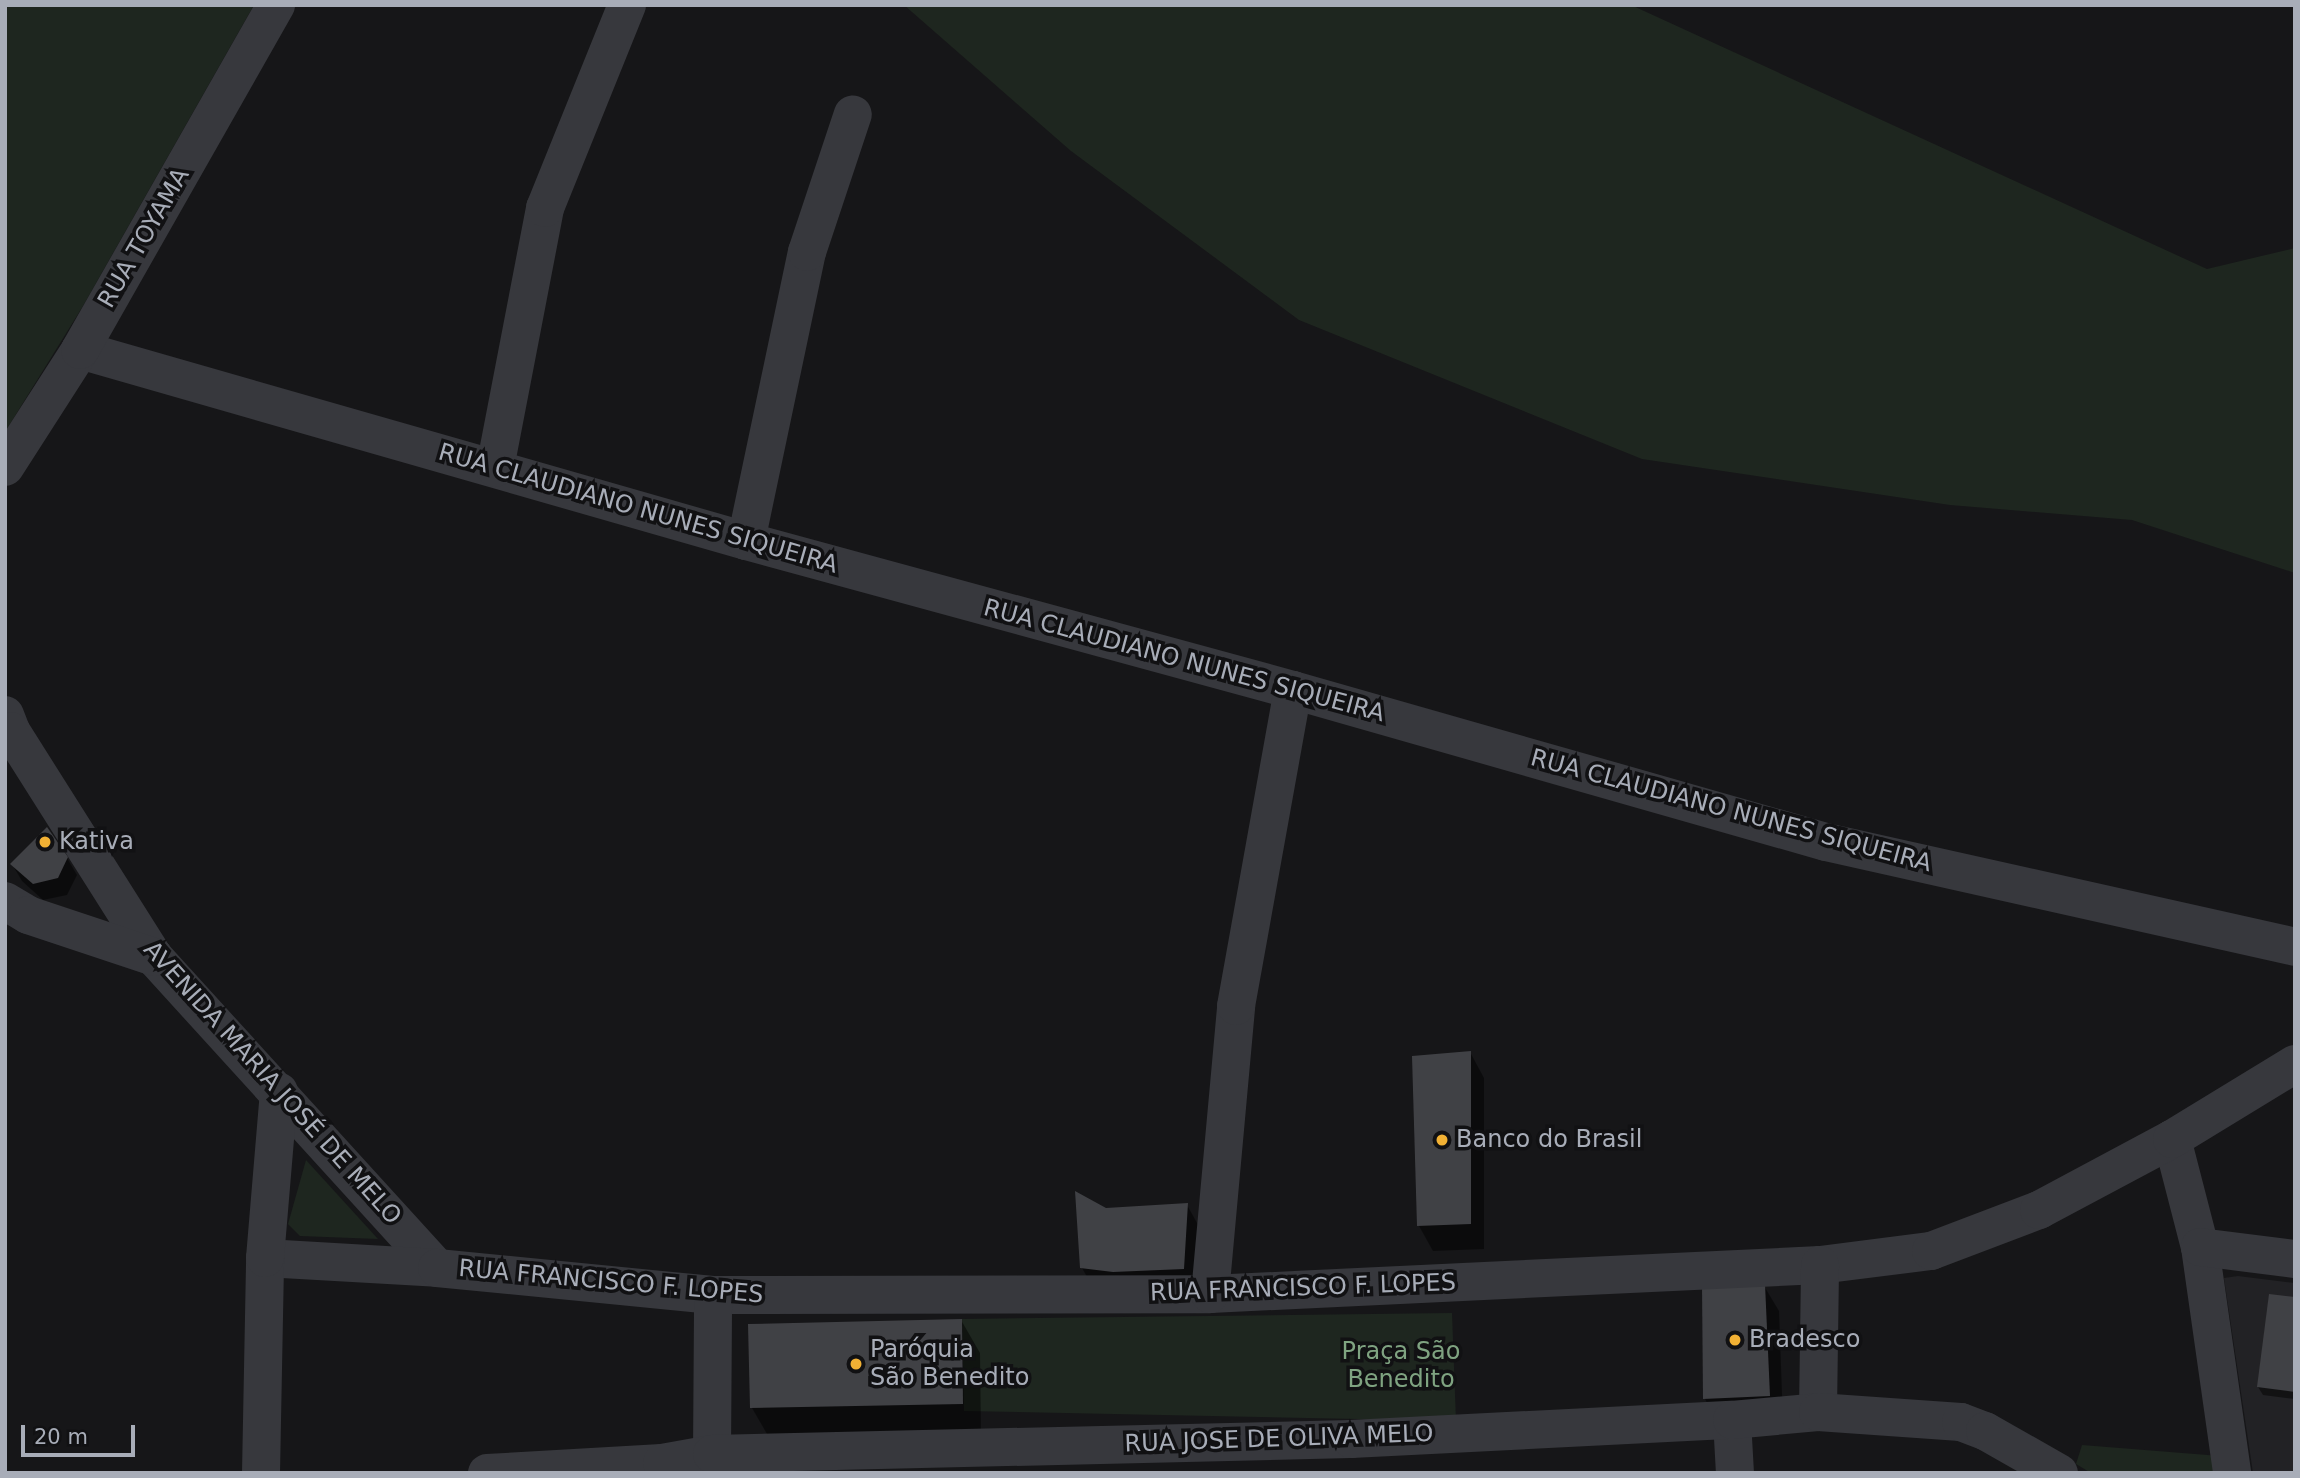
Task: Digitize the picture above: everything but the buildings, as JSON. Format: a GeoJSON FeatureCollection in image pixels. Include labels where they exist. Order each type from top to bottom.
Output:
{"type":"FeatureCollection","features":[{"type":"Feature","properties":{"kind":"street","name":"RUA TOYAMA"},"geometry":{"type":"LineString","coordinates":[[5,467],[80,350],[276,5]]}},
{"type":"Feature","properties":{"kind":"street"},"geometry":{"type":"LineString","coordinates":[[495,468],[545,208],[627,5]]}},
{"type":"Feature","properties":{"kind":"street"},"geometry":{"type":"LineString","coordinates":[[746,541],[807,252],[853,114]]}},
{"type":"Feature","properties":{"kind":"street","name":"RUA CLAUDIANO NUNES SIQUEIRA"},"geometry":{"type":"LineString","coordinates":[[80,350],[746,541],[1293,690],[1826,842],[2295,947]]}},
{"type":"Feature","properties":{"kind":"street"},"geometry":{"type":"LineString","coordinates":[[1210,1294],[1236,1006],[1293,690]]}},
{"type":"Feature","properties":{"kind":"street","name":"AVENIDA MARIA JOSÉ DE MELO"},"geometry":{"type":"LineString","coordinates":[[5,715],[11,731],[154,957],[437,1268]]}},
{"type":"Feature","properties":{"kind":"street"},"geometry":{"type":"LineString","coordinates":[[5,901],[28,915],[154,957]]}},
{"type":"Feature","properties":{"kind":"street","name":"RUA FRANCISCO F. LOPES"},"geometry":{"type":"LineString","coordinates":[[265,1258],[437,1268],[713,1295],[1210,1294],[1820,1265],[1931,1251],[2039,1210],[2172,1139],[2295,1064]]}},
{"type":"Feature","properties":{"kind":"street"},"geometry":{"type":"LineString","coordinates":[[261,1473],[265,1258],[279,1092]]}},
{"type":"Feature","properties":{"kind":"street"},"geometry":{"type":"LineString","coordinates":[[2172,1139],[2200,1247],[2232,1473]]}},
{"type":"Feature","properties":{"kind":"street"},"geometry":{"type":"LineString","coordinates":[[2200,1247],[2295,1259]]}},
{"type":"Feature","properties":{"kind":"street"},"geometry":{"type":"LineString","coordinates":[[1818,1412],[1820,1265]]}},
{"type":"Feature","properties":{"kind":"street"},"geometry":{"type":"LineString","coordinates":[[712,1454],[713,1295]]}},
{"type":"Feature","properties":{"kind":"street","name":"RUA JOSE DE OLIVA MELO"},"geometry":{"type":"LineString","coordinates":[[487,1473],[662,1468],[712,1454],[1351,1439],[1732,1420],[1818,1412],[1961,1422],[1985,1431],[2059,1473]]}},
{"type":"Feature","properties":{"kind":"street"},"geometry":{"type":"LineString","coordinates":[[1732,1420],[1735,1473]]}},
{"type":"Feature","properties":{"kind":"shaded area"},"geometry":{"type":"Polygon","coordinates":[[[2238,1276],[2295,1283],[2295,1473],[2253,1473],[2224,1278],[2238,1276]]]}},
{"type":"Feature","properties":{"kind":"green space"},"geometry":{"type":"Polygon","coordinates":[[[5,5],[254,5],[83,306],[5,432],[5,5]]]}},
{"type":"Feature","properties":{"kind":"green space"},"geometry":{"type":"Polygon","coordinates":[[[904,5],[1631,5],[2207,269],[2295,248],[2295,573],[2132,520],[1950,505],[1642,459],[1299,320],[1071,151],[904,5]]]}},
{"type":"Feature","properties":{"kind":"green space"},"geometry":{"type":"Polygon","coordinates":[[[306,1160],[378,1239],[300,1236],[288,1224],[306,1160]]]}},
{"type":"Feature","properties":{"kind":"green space","name":"Praça São Benedito"},"geometry":{"type":"Polygon","coordinates":[[[1452,1313],[1456,1421],[964,1411],[962,1319],[1452,1313]]]}},
{"type":"Feature","properties":{"kind":"green space"},"geometry":{"type":"Polygon","coordinates":[[[2082,1445],[2220,1456],[2222,1473],[2091,1473],[2076,1464],[2082,1445]]]}},
{"type":"Feature","properties":{"kind":"place","name":"Kativa"},"geometry":{"type":"Point","coordinates":[45,842]}},
{"type":"Feature","properties":{"kind":"place","name":"Banco do Brasil"},"geometry":{"type":"Point","coordinates":[1442,1140]}},
{"type":"Feature","properties":{"kind":"place","name":"Bradesco"},"geometry":{"type":"Point","coordinates":[1735,1340]}},
{"type":"Feature","properties":{"kind":"place","name":"Paróquia São Benedito"},"geometry":{"type":"Point","coordinates":[856,1364]}}]}
